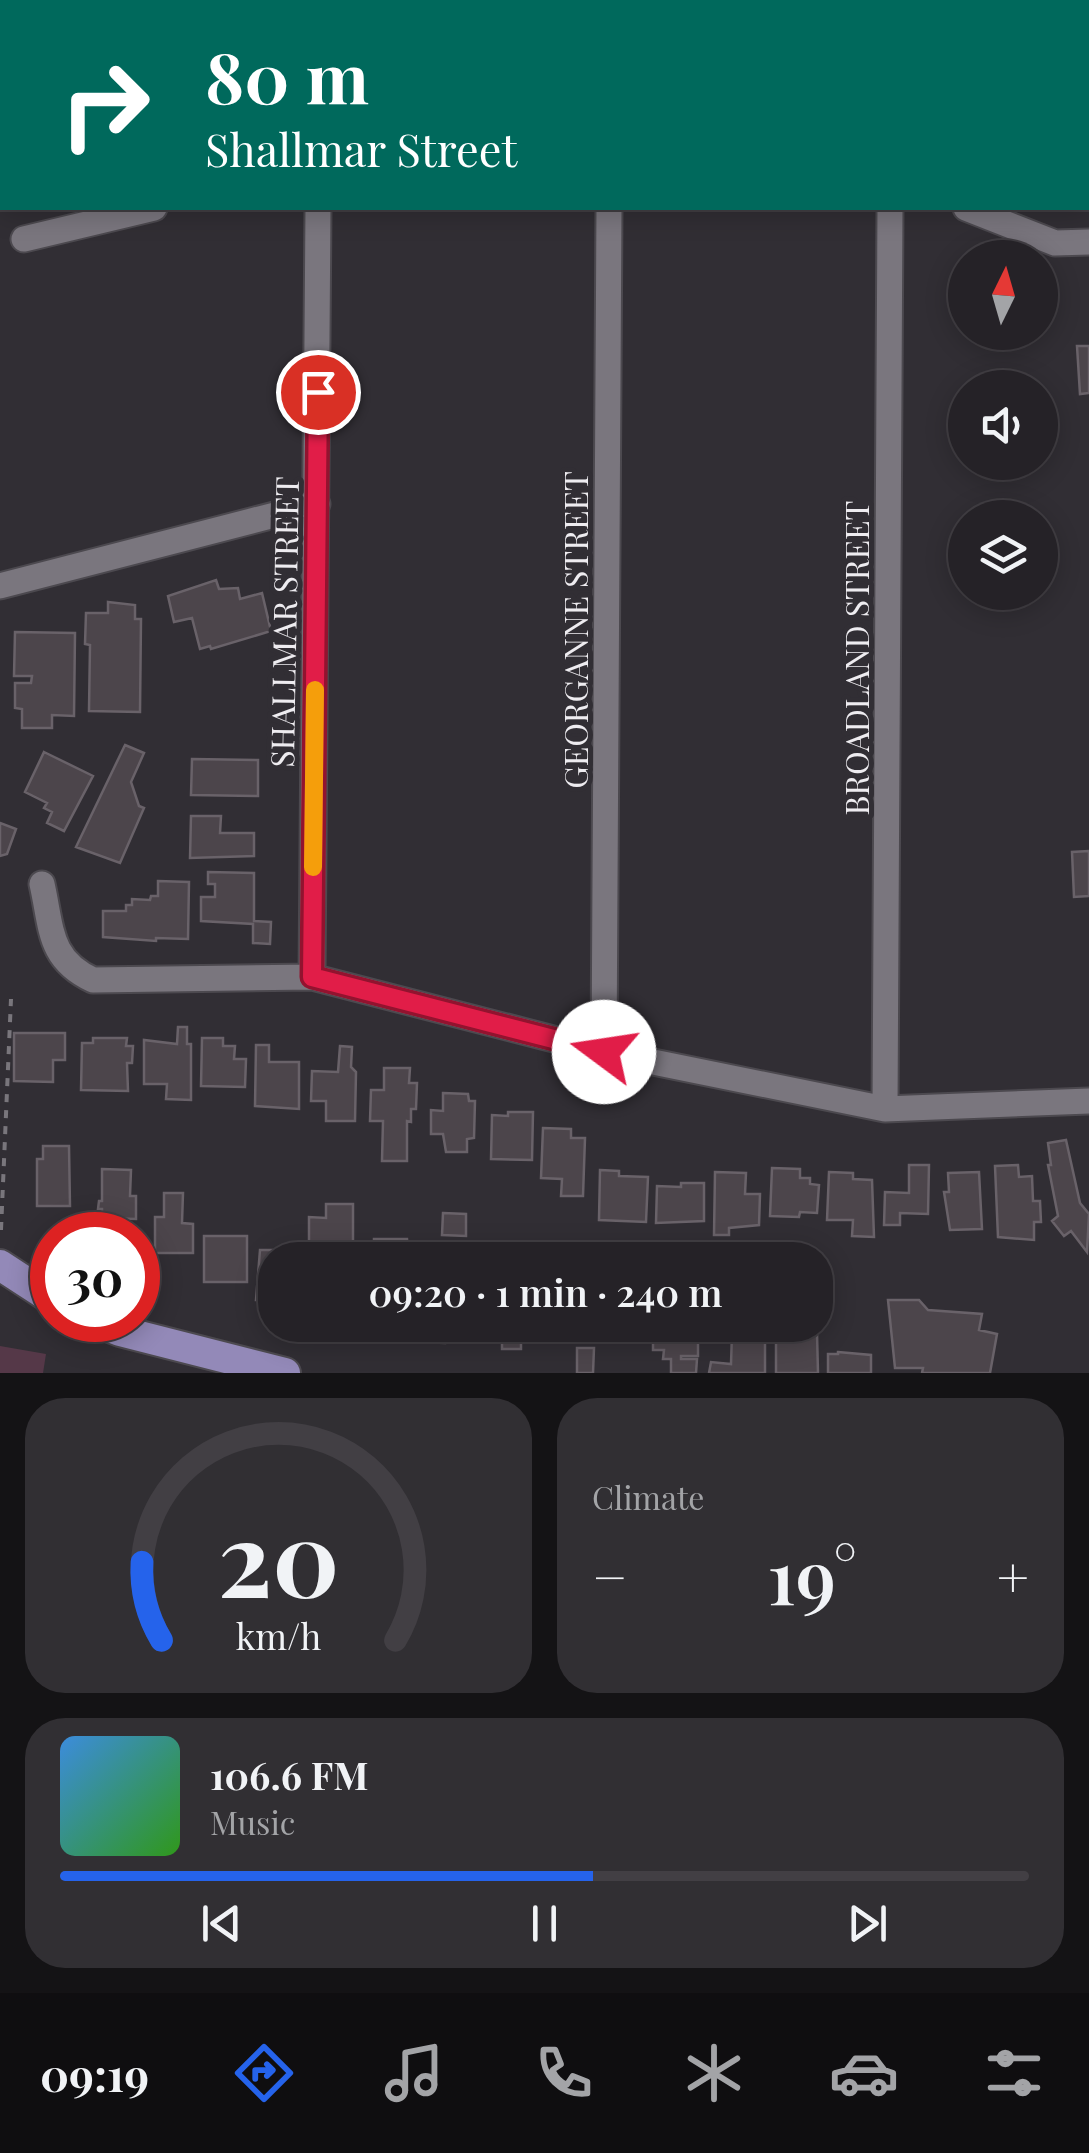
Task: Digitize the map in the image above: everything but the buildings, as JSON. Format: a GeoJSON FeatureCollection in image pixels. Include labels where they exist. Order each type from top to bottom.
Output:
{"type":"FeatureCollection","features":[{"type":"Feature","properties":{"kind":"main road"},"geometry":{"type":"LineString","coordinates":[[0,1265],[30,1285]]}},
{"type":"Feature","properties":{"kind":"main road"},"geometry":{"type":"LineString","coordinates":[[160,1341],[285,1373]]}},
{"type":"Feature","properties":{"kind":"street"},"geometry":{"type":"LineString","coordinates":[[24,239],[146,210]]}},
{"type":"Feature","properties":{"kind":"street","name":"SHALLMAR STREET"},"geometry":{"type":"LineString","coordinates":[[312,977],[318,210]]}},
{"type":"Feature","properties":{"kind":"street","name":"GEORGANNE STREET"},"geometry":{"type":"LineString","coordinates":[[604,1052],[609,210]]}},
{"type":"Feature","properties":{"kind":"street","name":"BROADLAND STREET"},"geometry":{"type":"LineString","coordinates":[[884,1109],[890,210]]}},
{"type":"Feature","properties":{"kind":"street"},"geometry":{"type":"LineString","coordinates":[[971,210],[1056,243],[1089,242]]}},
{"type":"Feature","properties":{"kind":"street"},"geometry":{"type":"LineString","coordinates":[[0,586],[318,504]]}},
{"type":"Feature","properties":{"kind":"street"},"geometry":{"type":"LineString","coordinates":[[42,884],[58,952],[74,971],[93,980],[312,977],[604,1052],[884,1109],[1089,1101]]}},
{"type":"Feature","properties":{"kind":"path"},"geometry":{"type":"LineString","coordinates":[[1,1230],[11,999]]}},
{"type":"Feature","properties":{"kind":"shaded area"},"geometry":{"type":"Polygon","coordinates":[[[0,1346],[46,1354],[43,1373],[0,1373],[0,1346]]]}},
{"type":"Feature","properties":{"kind":"slow traffic"},"geometry":{"type":"LineString","coordinates":[[313,867],[315,690]]}},
{"type":"Feature","properties":{"kind":"route"},"geometry":{"type":"LineString","coordinates":[[318,392],[312,977],[604,1052]]}}]}
